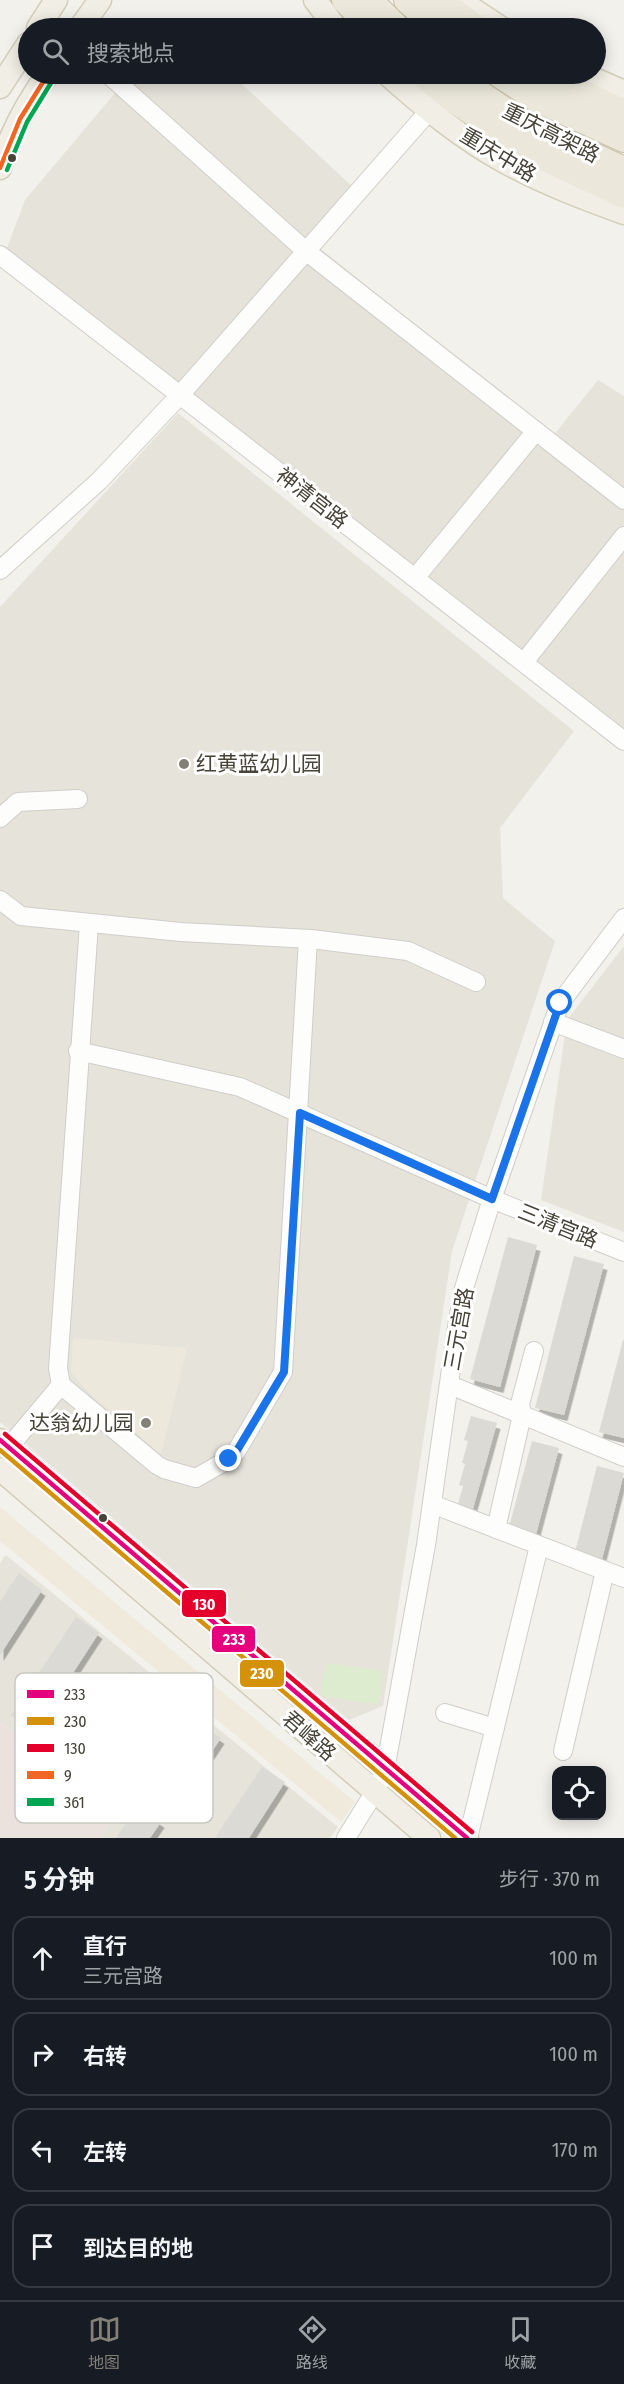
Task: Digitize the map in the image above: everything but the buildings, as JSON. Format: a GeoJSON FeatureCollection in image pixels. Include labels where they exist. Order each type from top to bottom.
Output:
{"type":"FeatureCollection","features":[{"type":"Feature","properties":{"kind":"highway"},"geometry":{"type":"LineString","coordinates":[[345,0],[363,18]]}},
{"type":"Feature","properties":{"kind":"highway"},"geometry":{"type":"LineString","coordinates":[[369,0],[387,18]]}},
{"type":"Feature","properties":{"kind":"highway"},"geometry":{"type":"LineString","coordinates":[[407,0],[428,18]]}},
{"type":"Feature","properties":{"kind":"highway"},"geometry":{"type":"LineString","coordinates":[[438,0],[462,18]]}},
{"type":"Feature","properties":{"kind":"highway"},"geometry":{"type":"LineString","coordinates":[[434,84],[532,152],[624,195]]}},
{"type":"Feature","properties":{"kind":"highway","name":"重庆高架路"},"geometry":{"type":"LineString","coordinates":[[465,84],[525,125],[624,170]]}},
{"type":"Feature","properties":{"kind":"highway","name":"重庆高架路"},"geometry":{"type":"LineString","coordinates":[[514,84],[537,99],[624,138]]}},
{"type":"Feature","properties":{"kind":"highway"},"geometry":{"type":"LineString","coordinates":[[563,84],[624,113]]}},
{"type":"Feature","properties":{"kind":"main road"},"geometry":{"type":"LineString","coordinates":[[44,18],[56,0]]}},
{"type":"Feature","properties":{"kind":"main road"},"geometry":{"type":"LineString","coordinates":[[87,18],[100,0]]}},
{"type":"Feature","properties":{"kind":"main road"},"geometry":{"type":"LineString","coordinates":[[315,0],[328,18]]}},
{"type":"Feature","properties":{"kind":"main road"},"geometry":{"type":"LineString","coordinates":[[360,0],[378,18]]}},
{"type":"Feature","properties":{"kind":"main road"},"geometry":{"type":"LineString","coordinates":[[422,0],[443,18]]}},
{"type":"Feature","properties":{"kind":"main road"},"geometry":{"type":"LineString","coordinates":[[459,0],[486,18]]}},
{"type":"Feature","properties":{"kind":"main road"},"geometry":{"type":"LineString","coordinates":[[0,87],[18,59]]}},
{"type":"Feature","properties":{"kind":"main road"},"geometry":{"type":"LineString","coordinates":[[0,168],[4,152],[42,84]]}},
{"type":"Feature","properties":{"kind":"main road","name":"重庆中路"},"geometry":{"type":"LineString","coordinates":[[398,84],[429,111],[502,161],[549,184],[624,213]]}},
{"type":"Feature","properties":{"kind":"main road","name":"重庆中路"},"geometry":{"type":"LineString","coordinates":[[448,84],[527,135],[624,180]]}},
{"type":"Feature","properties":{"kind":"main road"},"geometry":{"type":"LineString","coordinates":[[535,84],[624,127]]}},
{"type":"Feature","properties":{"kind":"main road"},"geometry":{"type":"LineString","coordinates":[[606,84],[624,92]]}},
{"type":"Feature","properties":{"kind":"main road","name":"君峰路"},"geometry":{"type":"LineString","coordinates":[[4,1443],[467,1838]]}},
{"type":"Feature","properties":{"kind":"main road","name":"君峰路"},"geometry":{"type":"LineString","coordinates":[[0,1469],[429,1838]]}},
{"type":"Feature","properties":{"kind":"street"},"geometry":{"type":"LineString","coordinates":[[119,84],[307,252],[624,500]]}},
{"type":"Feature","properties":{"kind":"street"},"geometry":{"type":"LineString","coordinates":[[0,570],[99,481],[180,395],[429,111]]}},
{"type":"Feature","properties":{"kind":"street","name":"神清宫路"},"geometry":{"type":"LineString","coordinates":[[0,255],[624,741]]}},
{"type":"Feature","properties":{"kind":"street"},"geometry":{"type":"LineString","coordinates":[[415,578],[536,431]]}},
{"type":"Feature","properties":{"kind":"street"},"geometry":{"type":"LineString","coordinates":[[524,662],[624,536]]}},
{"type":"Feature","properties":{"kind":"street"},"geometry":{"type":"LineString","coordinates":[[0,818],[18,802],[78,798]]}},
{"type":"Feature","properties":{"kind":"street"},"geometry":{"type":"LineString","coordinates":[[0,900],[21,916],[89,924],[308,939],[408,951],[476,982]]}},
{"type":"Feature","properties":{"kind":"street","name":"三元宫路"},"geometry":{"type":"LineString","coordinates":[[346,1838],[374,1793],[385,1770],[413,1624],[464,1288],[492,1199],[560,1003],[624,918]]}},
{"type":"Feature","properties":{"kind":"street"},"geometry":{"type":"LineString","coordinates":[[89,924],[78,1051],[57,1368],[61,1385],[164,1469],[196,1478],[229,1459],[236,1452],[284,1372],[308,939]]}},
{"type":"Feature","properties":{"kind":"street"},"geometry":{"type":"LineString","coordinates":[[553,1022],[624,1049]]}},
{"type":"Feature","properties":{"kind":"street","name":"三清宫路"},"geometry":{"type":"LineString","coordinates":[[78,1051],[240,1086],[492,1199],[624,1252]]}},
{"type":"Feature","properties":{"kind":"street"},"geometry":{"type":"LineString","coordinates":[[496,1529],[522,1415],[520,1404],[534,1351]]}},
{"type":"Feature","properties":{"kind":"street"},"geometry":{"type":"LineString","coordinates":[[4,1443],[61,1385]]}},
{"type":"Feature","properties":{"kind":"street"},"geometry":{"type":"LineString","coordinates":[[450,1385],[624,1457]]}},
{"type":"Feature","properties":{"kind":"street"},"geometry":{"type":"LineString","coordinates":[[432,1504],[624,1578]]}},
{"type":"Feature","properties":{"kind":"street"},"geometry":{"type":"LineString","coordinates":[[467,1838],[539,1546]]}},
{"type":"Feature","properties":{"kind":"street"},"geometry":{"type":"LineString","coordinates":[[563,1751],[605,1571]]}},
{"type":"Feature","properties":{"kind":"street"},"geometry":{"type":"LineString","coordinates":[[445,1713],[495,1728]]}},
{"type":"Feature","properties":{"kind":"shaded area"},"geometry":{"type":"Polygon","coordinates":[[[123,84],[242,84],[354,188],[310,240],[553,436],[598,380],[624,396],[624,730],[5,253],[25,200],[123,84]]]}},
{"type":"Feature","properties":{"kind":"shaded area"},"geometry":{"type":"Polygon","coordinates":[[[178,413],[574,731],[500,828],[503,898],[555,941],[452,1251],[383,1706],[349,1720],[0,1422],[0,607],[178,413]]]}},
{"type":"Feature","properties":{"kind":"shaded area"},"geometry":{"type":"Polygon","coordinates":[[[624,946],[624,1232],[541,1200],[567,1020],[624,946]]]}},
{"type":"Feature","properties":{"kind":"shaded area","name":"达翁幼儿园"},"geometry":{"type":"Polygon","coordinates":[[[73,1338],[187,1348],[161,1454],[88,1392],[71,1372],[73,1338]]]}},
{"type":"Feature","properties":{"kind":"shaded area"},"geometry":{"type":"Polygon","coordinates":[[[0,1507],[200,1673],[160,1673],[0,1541],[0,1507]]]}},
{"type":"Feature","properties":{"kind":"shaded area"},"geometry":{"type":"Polygon","coordinates":[[[6,1555],[150,1673],[15,1673],[15,1732],[0,1722],[0,1563],[6,1555]]]}},
{"type":"Feature","properties":{"kind":"shaded area"},"geometry":{"type":"Polygon","coordinates":[[[213,1684],[355,1802],[341,1822],[213,1717],[213,1684]]]}},
{"type":"Feature","properties":{"kind":"shaded area"},"geometry":{"type":"Polygon","coordinates":[[[0,1722],[15,1732],[15,1823],[110,1823],[100,1838],[0,1838],[0,1722]]]}},
{"type":"Feature","properties":{"kind":"shaded area"},"geometry":{"type":"Polygon","coordinates":[[[213,1725],[338,1827],[330,1838],[100,1838],[110,1823],[213,1823],[213,1725]]]}},
{"type":"Feature","properties":{"kind":"green space"},"geometry":{"type":"Polygon","coordinates":[[[325,1663],[383,1671],[378,1704],[321,1696],[325,1663]]]}},
{"type":"Feature","properties":{"kind":"transit line","name":"9"},"geometry":{"type":"LineString","coordinates":[[0,168],[20,119],[42,84]]}},
{"type":"Feature","properties":{"kind":"transit line","name":"361"},"geometry":{"type":"LineString","coordinates":[[7,170],[27,122],[50,84]]}},
{"type":"Feature","properties":{"kind":"transit line","name":"130"},"geometry":{"type":"LineString","coordinates":[[5,1434],[472,1832]]}},
{"type":"Feature","properties":{"kind":"transit line","name":"233"},"geometry":{"type":"LineString","coordinates":[[0,1440],[467,1838]]}},
{"type":"Feature","properties":{"kind":"transit line","name":"230"},"geometry":{"type":"LineString","coordinates":[[0,1450],[455,1838]]}},
{"type":"Feature","properties":{"kind":"place","name":"红黄蓝幼儿园"},"geometry":{"type":"Point","coordinates":[184,764]}},
{"type":"Feature","properties":{"kind":"place","name":"达翁幼儿园"},"geometry":{"type":"Point","coordinates":[146,1423]}},
{"type":"Feature","properties":{"kind":"route"},"geometry":{"type":"LineString","coordinates":[[229,1459],[236,1452],[284,1372],[300,1113],[492,1199],[560,1003]]}}]}
